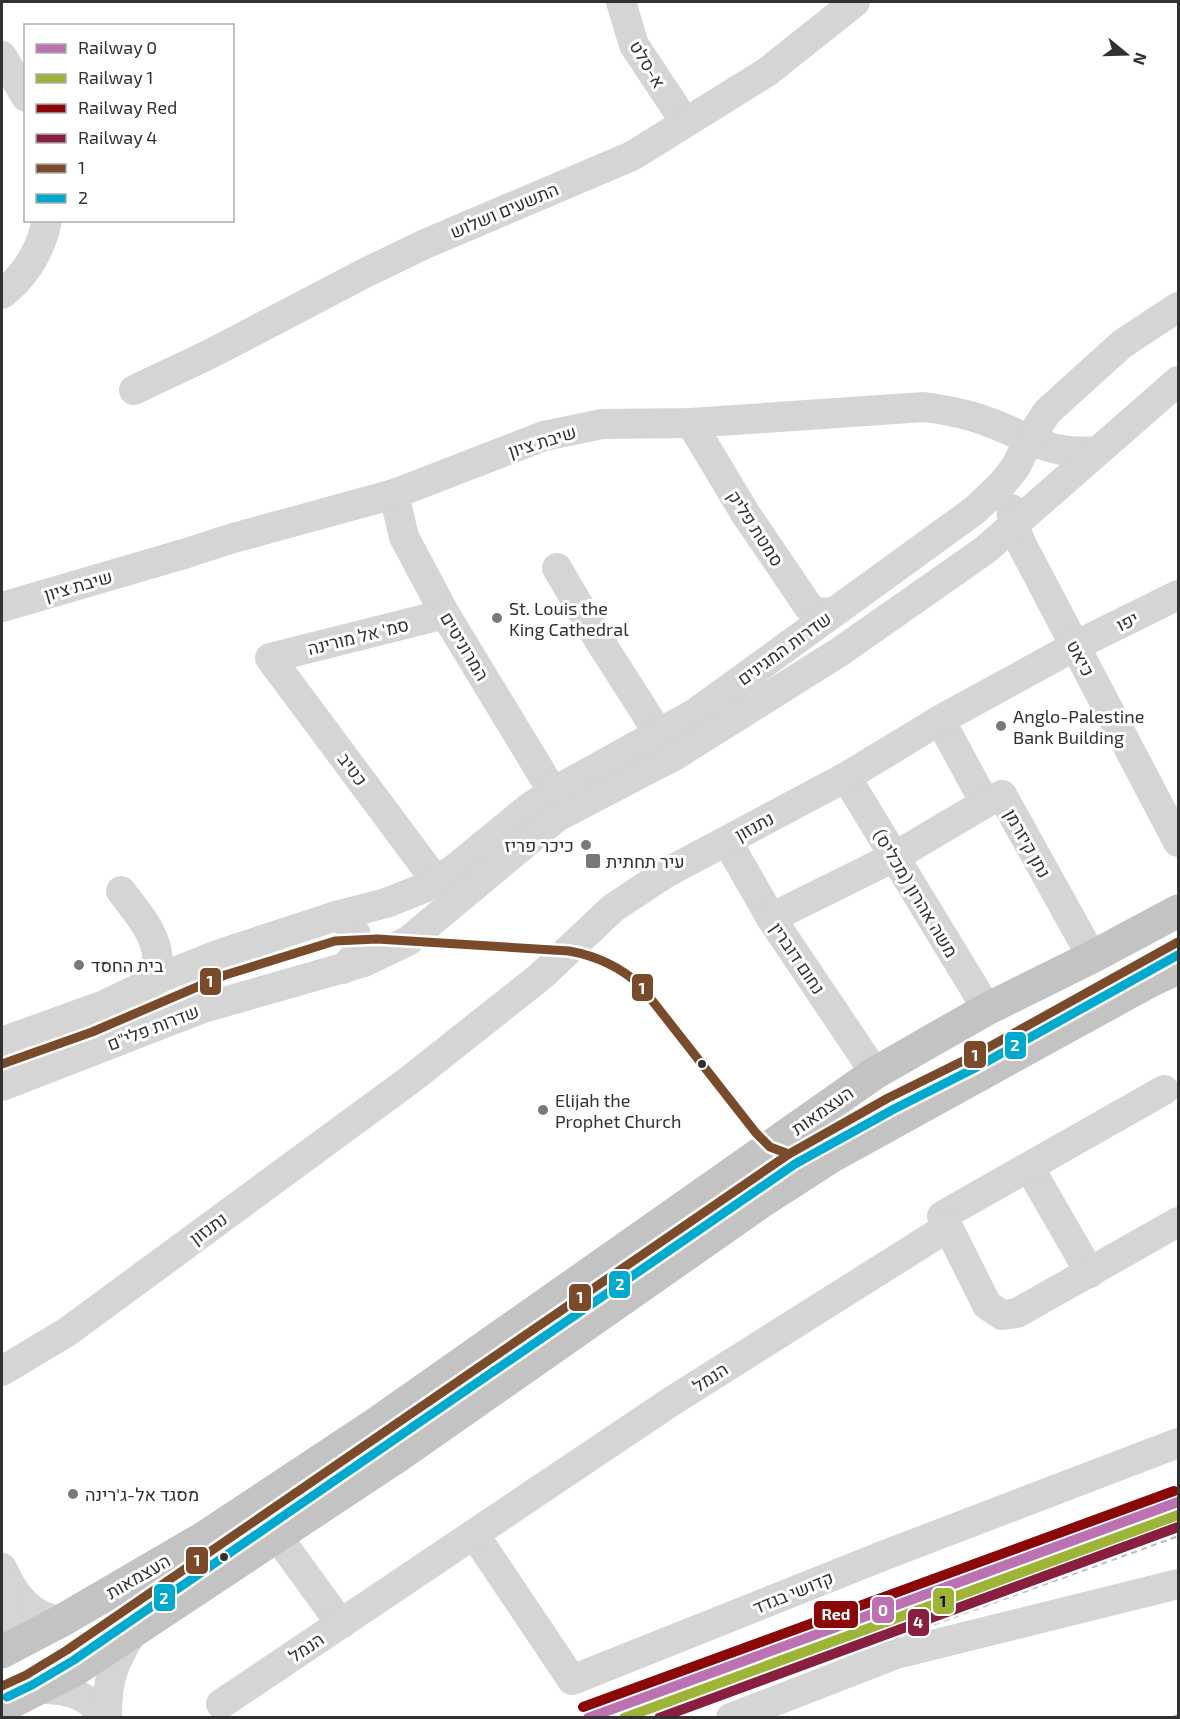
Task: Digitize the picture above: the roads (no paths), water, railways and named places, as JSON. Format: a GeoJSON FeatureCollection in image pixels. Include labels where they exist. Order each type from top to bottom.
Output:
{"type":"FeatureCollection","features":[{"type":"Feature","properties":{"kind":"highway","name":"העצמאות"},"geometry":{"type":"LineString","coordinates":[[2,1652],[61,1621],[205,1537],[384,1418],[875,1073],[987,1009],[1179,911]]}},
{"type":"Feature","properties":{"kind":"highway"},"geometry":{"type":"LineString","coordinates":[[2,1707],[78,1668],[132,1633],[398,1456],[761,1202],[825,1161],[1169,978]]}},
{"type":"Feature","properties":{"kind":"street","name":"א-סלט"},"geometry":{"type":"LineString","coordinates":[[621,2],[634,45],[685,122]]}},
{"type":"Feature","properties":{"kind":"street","name":"התשעים ושלוש"},"geometry":{"type":"LineString","coordinates":[[134,390],[210,354],[425,244],[632,156],[766,72],[855,2]]}},
{"type":"Feature","properties":{"kind":"street"},"geometry":{"type":"LineString","coordinates":[[2,56],[24,93]]}},
{"type":"Feature","properties":{"kind":"street"},"geometry":{"type":"LineString","coordinates":[[2,294],[37,253],[47,222]]}},
{"type":"Feature","properties":{"kind":"street","name":"שדרות המגינים"},"geometry":{"type":"LineString","coordinates":[[336,916],[386,903],[416,892],[436,881],[453,870],[530,807],[553,792],[694,714],[975,510],[1015,468],[1047,412],[1122,344],[1179,307]]}},
{"type":"Feature","properties":{"kind":"street","name":"שדרות המגינים"},"geometry":{"type":"LineString","coordinates":[[343,969],[383,955],[408,941],[556,817],[674,756],[841,651],[986,550],[1179,381]]}},
{"type":"Feature","properties":{"kind":"street","name":"שיבת ציון"},"geometry":{"type":"LineString","coordinates":[[2,607],[230,539],[394,494],[544,436],[602,424],[691,423],[924,407],[950,410],[971,416],[1065,452],[1097,451]]}},
{"type":"Feature","properties":{"kind":"street","name":"סמטת פליק"},"geometry":{"type":"LineString","coordinates":[[691,423],[745,513],[808,606],[816,612],[835,611]]}},
{"type":"Feature","properties":{"kind":"street","name":"כיאט"},"geometry":{"type":"LineString","coordinates":[[1015,468],[1010,492],[1014,526],[1022,545],[1179,842]]}},
{"type":"Feature","properties":{"kind":"street","name":"המרוניטים"},"geometry":{"type":"LineString","coordinates":[[394,494],[404,537],[446,614],[553,792]]}},
{"type":"Feature","properties":{"kind":"street"},"geometry":{"type":"LineString","coordinates":[[557,568],[658,735]]}},
{"type":"Feature","properties":{"kind":"street","name":"יפו"},"geometry":{"type":"LineString","coordinates":[[1075,646],[1179,595]]}},
{"type":"Feature","properties":{"kind":"street","name":"סמ' אל מורינה"},"geometry":{"type":"LineString","coordinates":[[270,658],[446,614]]}},
{"type":"Feature","properties":{"kind":"street","name":"נתנזון"},"geometry":{"type":"LineString","coordinates":[[2,1371],[67,1332],[411,1079],[457,1068],[464,1054],[459,1042],[541,976],[612,908],[666,873],[846,777],[940,720],[1075,646]]}},
{"type":"Feature","properties":{"kind":"street","name":"כטיב"},"geometry":{"type":"LineString","coordinates":[[270,658],[436,881]]}},
{"type":"Feature","properties":{"kind":"street","name":"נתן קיזרמן"},"geometry":{"type":"LineString","coordinates":[[940,720],[985,803],[1002,795],[1092,957]]}},
{"type":"Feature","properties":{"kind":"street","name":"משה אהרון (מכליס)"},"geometry":{"type":"LineString","coordinates":[[846,777],[987,1009]]}},
{"type":"Feature","properties":{"kind":"street"},"geometry":{"type":"LineString","coordinates":[[771,918],[894,857],[985,803]]}},
{"type":"Feature","properties":{"kind":"street","name":"נחום דוברין"},"geometry":{"type":"LineString","coordinates":[[727,840],[771,918],[875,1073]]}},
{"type":"Feature","properties":{"kind":"street"},"geometry":{"type":"LineString","coordinates":[[121,891],[149,930],[158,952],[157,967],[151,983]]}},
{"type":"Feature","properties":{"kind":"street"},"geometry":{"type":"LineString","coordinates":[[2,1042],[104,1005],[220,954],[336,916],[353,927],[358,938],[355,957],[343,969]]}},
{"type":"Feature","properties":{"kind":"street"},"geometry":{"type":"LineString","coordinates":[[149,930],[180,949],[196,953],[220,954]]}},
{"type":"Feature","properties":{"kind":"street","name":"שדרות פלי\"ם"},"geometry":{"type":"LineString","coordinates":[[2,1086],[203,1008],[343,969]]}},
{"type":"Feature","properties":{"kind":"street"},"geometry":{"type":"LineString","coordinates":[[1164,1090],[942,1216],[987,1305],[1002,1315],[1017,1313],[1179,1222]]}},
{"type":"Feature","properties":{"kind":"street"},"geometry":{"type":"LineString","coordinates":[[1029,1167],[1090,1273]]}},
{"type":"Feature","properties":{"kind":"street","name":"הנמל"},"geometry":{"type":"LineString","coordinates":[[221,1704],[672,1401],[900,1255],[948,1227]]}},
{"type":"Feature","properties":{"kind":"street","name":"קדושי בגדד"},"geometry":{"type":"LineString","coordinates":[[474,1534],[572,1680],[885,1555],[1179,1443]]}},
{"type":"Feature","properties":{"kind":"street"},"geometry":{"type":"LineString","coordinates":[[277,1536],[341,1624]]}},
{"type":"Feature","properties":{"kind":"street"},"geometry":{"type":"LineString","coordinates":[[5,1575],[19,1598],[33,1612],[48,1619],[61,1621]]}},
{"type":"Feature","properties":{"kind":"street"},"geometry":{"type":"LineString","coordinates":[[2,1642],[9,1619],[5,1575]]}},
{"type":"Feature","properties":{"kind":"street"},"geometry":{"type":"LineString","coordinates":[[731,1718],[896,1654],[1179,1584]]}},
{"type":"Feature","properties":{"kind":"street"},"geometry":{"type":"LineString","coordinates":[[105,1718],[108,1686],[113,1665],[132,1633]]}},
{"type":"Feature","properties":{"kind":"street"},"geometry":{"type":"LineString","coordinates":[[38,1689],[63,1690],[84,1697],[94,1704],[105,1718]]}},
{"type":"Feature","properties":{"kind":"railway"},"geometry":{"type":"LineString","coordinates":[[666,1718],[1178,1535]]}},
{"type":"Feature","properties":{"kind":"railway"},"geometry":{"type":"LineString","coordinates":[[1174,1718],[1178,1716]]}},
{"type":"Feature","properties":{"kind":"rail line","name":"Red"},"geometry":{"type":"LineString","coordinates":[[583,1707],[1174,1491]]}},
{"type":"Feature","properties":{"kind":"rail line","name":"0"},"geometry":{"type":"LineString","coordinates":[[588,1718],[1178,1502]]}},
{"type":"Feature","properties":{"kind":"rail line","name":"1"},"geometry":{"type":"LineString","coordinates":[[624,1718],[1178,1515]]}},
{"type":"Feature","properties":{"kind":"rail line","name":"4"},"geometry":{"type":"LineString","coordinates":[[659,1718],[1178,1527]]}},
{"type":"Feature","properties":{"kind":"place","name":"St. Louis the King Cathedral"},"geometry":{"type":"Point","coordinates":[497,618]}},
{"type":"Feature","properties":{"kind":"place","name":"Anglo-Palestine Bank Building"},"geometry":{"type":"Point","coordinates":[1001,726]}},
{"type":"Feature","properties":{"kind":"place","name":"כיכר פריז"},"geometry":{"type":"Point","coordinates":[586,845]}},
{"type":"Feature","properties":{"kind":"place","name":"עיר תחתית"},"geometry":{"type":"Point","coordinates":[593,861]}},
{"type":"Feature","properties":{"kind":"place","name":"בית החסד"},"geometry":{"type":"Point","coordinates":[79,965]}},
{"type":"Feature","properties":{"kind":"place","name":"Elijah the Prophet Church"},"geometry":{"type":"Point","coordinates":[543,1110]}},
{"type":"Feature","properties":{"kind":"place","name":"מסגד אל-ג'רינה"},"geometry":{"type":"Point","coordinates":[73,1494]}}]}
